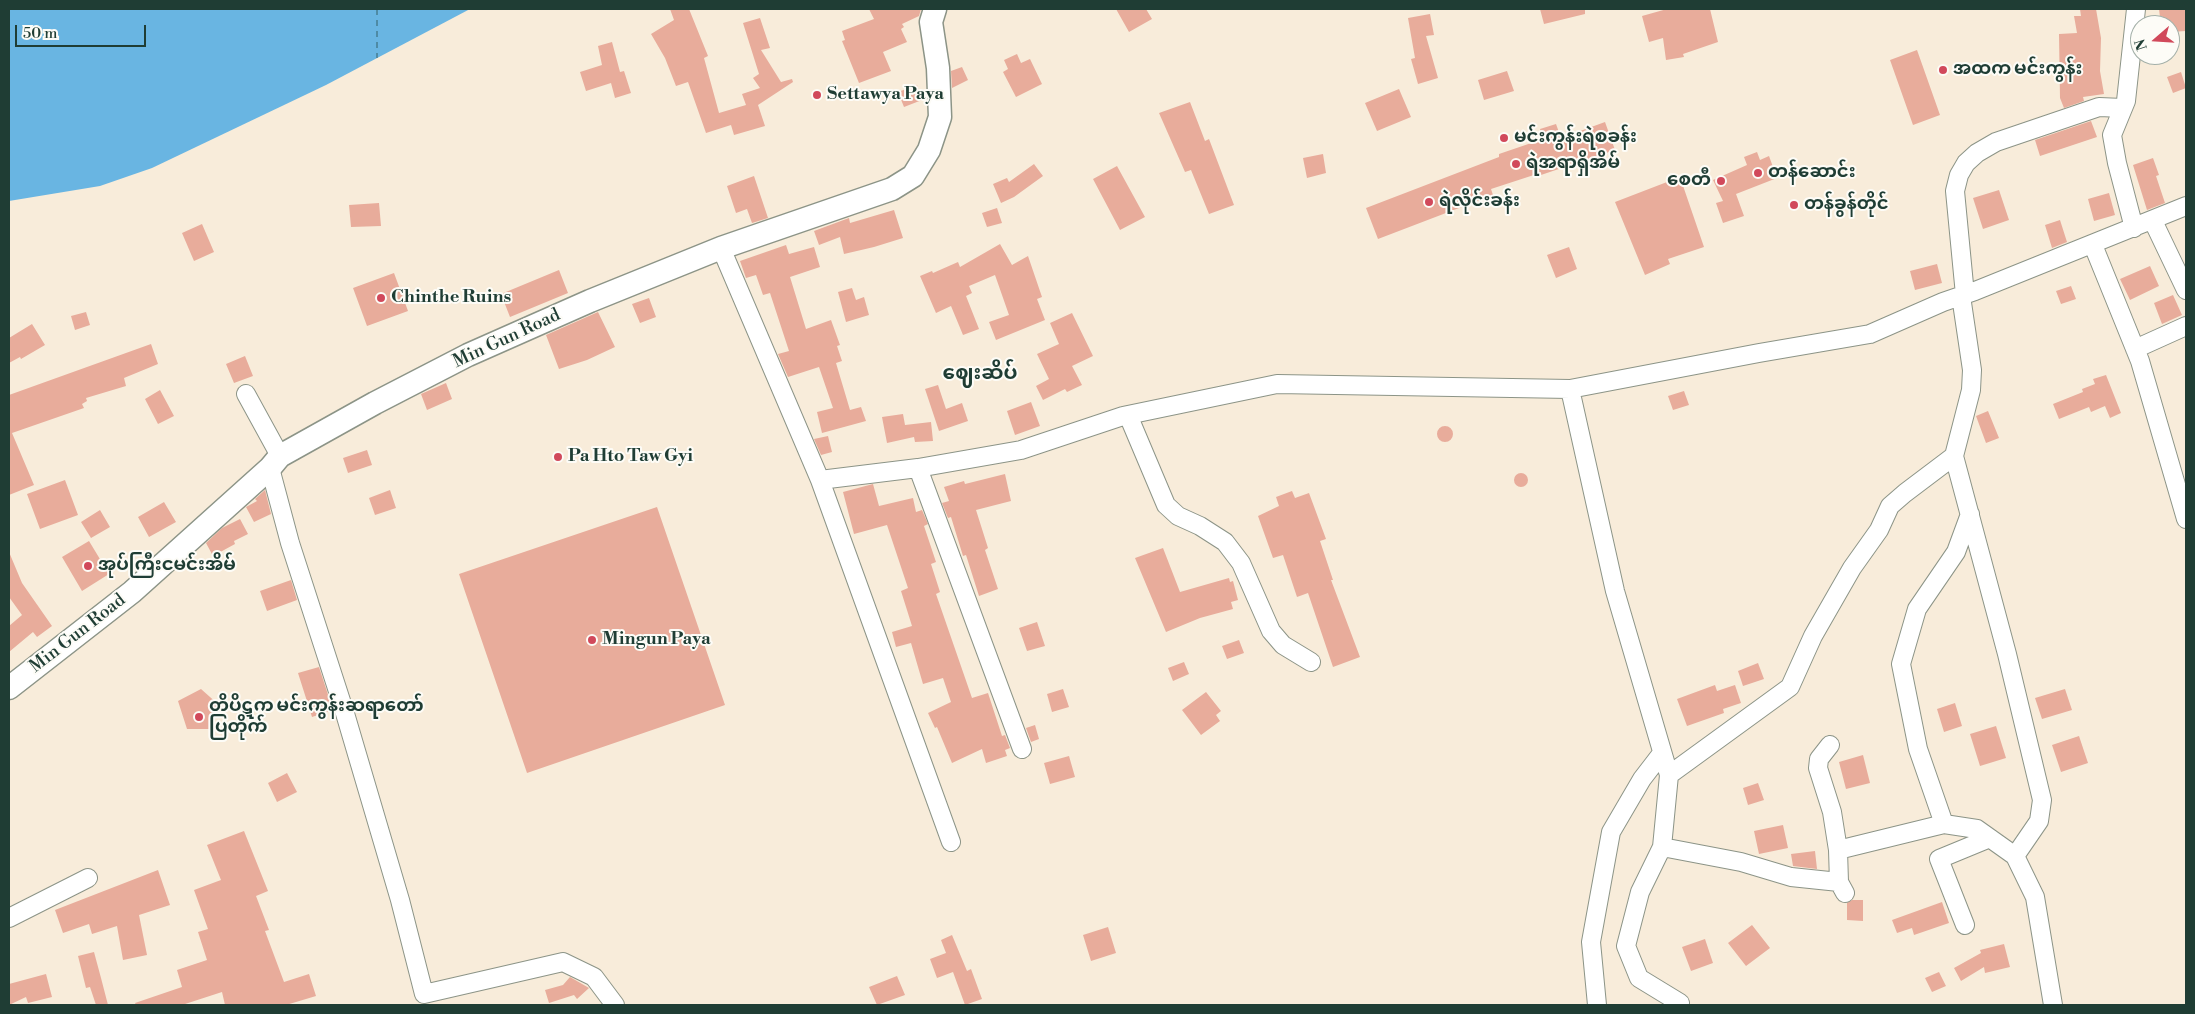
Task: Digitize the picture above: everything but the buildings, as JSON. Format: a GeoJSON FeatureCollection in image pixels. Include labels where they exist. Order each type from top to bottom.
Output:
{"type":"FeatureCollection","features":[{"type":"Feature","properties":{"kind":"street","name":"Min Gun Road"},"geometry":{"type":"LineString","coordinates":[[9,688],[132,592],[275,462],[375,403],[468,355],[622,287],[721,248],[892,189],[913,176],[928,150],[940,118],[938,68],[931,22],[935,9]]}},
{"type":"Feature","properties":{"kind":"street"},"geometry":{"type":"LineString","coordinates":[[2134,228],[2117,164],[2112,135],[2126,101],[2136,9]]}},
{"type":"Feature","properties":{"kind":"street"},"geometry":{"type":"LineString","coordinates":[[2015,856],[2039,821],[2042,800],[2007,654],[1954,456],[1971,390],[1972,370],[1963,296],[1956,191],[1959,175],[1966,164],[1976,152],[1996,142],[2098,107],[2123,108]]}},
{"type":"Feature","properties":{"kind":"street"},"geometry":{"type":"LineString","coordinates":[[820,480],[918,468],[1021,450],[1128,415],[1277,384],[1570,389],[1759,352],[1870,334],[2153,221],[2186,206]]}},
{"type":"Feature","properties":{"kind":"street"},"geometry":{"type":"LineString","coordinates":[[2153,221],[2186,290]]}},
{"type":"Feature","properties":{"kind":"street"},"geometry":{"type":"LineString","coordinates":[[2092,245],[2135,349],[2186,519]]}},
{"type":"Feature","properties":{"kind":"street"},"geometry":{"type":"LineString","coordinates":[[721,248],[820,480],[951,842]]}},
{"type":"Feature","properties":{"kind":"street"},"geometry":{"type":"LineString","coordinates":[[2135,349],[2186,326]]}},
{"type":"Feature","properties":{"kind":"street"},"geometry":{"type":"LineString","coordinates":[[1570,389],[1615,591],[1669,775],[1662,847],[1640,892],[1626,946],[1640,978],[1680,1002]]}},
{"type":"Feature","properties":{"kind":"street"},"geometry":{"type":"LineString","coordinates":[[246,394],[275,462],[290,543],[344,710],[398,891],[424,994],[563,962],[594,977],[615,1005]]}},
{"type":"Feature","properties":{"kind":"street"},"geometry":{"type":"LineString","coordinates":[[1128,415],[1166,505],[1178,516],[1200,526],[1224,542],[1241,563],[1270,631],[1283,644],[1311,662]]}},
{"type":"Feature","properties":{"kind":"street"},"geometry":{"type":"LineString","coordinates":[[1669,775],[1790,687],[1813,636],[1852,568],[1879,530],[1890,506],[1904,493],[1954,456]]}},
{"type":"Feature","properties":{"kind":"street"},"geometry":{"type":"LineString","coordinates":[[918,468],[1022,749]]}},
{"type":"Feature","properties":{"kind":"street"},"geometry":{"type":"LineString","coordinates":[[1944,824],[1918,749],[1901,664],[1917,609],[1956,552],[1970,514]]}},
{"type":"Feature","properties":{"kind":"street"},"geometry":{"type":"LineString","coordinates":[[1662,847],[1741,862],[1791,877],[1842,888],[1832,812],[1818,768],[1820,759],[1830,745]]}},
{"type":"Feature","properties":{"kind":"street"},"geometry":{"type":"LineString","coordinates":[[1597,1005],[1591,942],[1611,832],[1642,779],[1662,753]]}},
{"type":"Feature","properties":{"kind":"street"},"geometry":{"type":"LineString","coordinates":[[1838,850],[1944,824],[1977,829],[2015,856],[2035,897],[2053,1005]]}},
{"type":"Feature","properties":{"kind":"street"},"geometry":{"type":"LineString","coordinates":[[1965,925],[1939,859],[1990,838]]}},
{"type":"Feature","properties":{"kind":"street"},"geometry":{"type":"LineString","coordinates":[[9,918],[88,878]]}},
{"type":"Feature","properties":{"kind":"water"},"geometry":{"type":"Polygon","coordinates":[[[9,9],[470,9],[326,85],[152,168],[100,186],[9,201],[9,9]]]}},
{"type":"Feature","properties":{"kind":"ferry route"},"geometry":{"type":"LineString","coordinates":[[377,9],[377,58]]}},
{"type":"Feature","properties":{"kind":"place","name":"အထက မင်းကွန်း"},"geometry":{"type":"Point","coordinates":[1943,70]}},
{"type":"Feature","properties":{"kind":"place","name":"Settawya Paya"},"geometry":{"type":"Point","coordinates":[817,95]}},
{"type":"Feature","properties":{"kind":"place","name":"မင်းကွန်းရဲစခန်း"},"geometry":{"type":"Point","coordinates":[1504,138]}},
{"type":"Feature","properties":{"kind":"place","name":"ရဲအရာရှိအိမ်"},"geometry":{"type":"Point","coordinates":[1516,164]}},
{"type":"Feature","properties":{"kind":"place","name":"တန်ဆောင်း"},"geometry":{"type":"Point","coordinates":[1758,173]}},
{"type":"Feature","properties":{"kind":"place","name":"စေတီ"},"geometry":{"type":"Point","coordinates":[1721,181]}},
{"type":"Feature","properties":{"kind":"place","name":"ရဲလိုင်းခန်း"},"geometry":{"type":"Point","coordinates":[1429,202]}},
{"type":"Feature","properties":{"kind":"place","name":"တန်ခွန်တိုင်"},"geometry":{"type":"Point","coordinates":[1794,205]}},
{"type":"Feature","properties":{"kind":"place","name":"Chinthe Ruins"},"geometry":{"type":"Point","coordinates":[381,298]}},
{"type":"Feature","properties":{"kind":"place","name":"Pa Hto Taw Gyi"},"geometry":{"type":"Point","coordinates":[558,457]}},
{"type":"Feature","properties":{"kind":"place","name":"အုပ်ကြီးငမင်းအိမ်"},"geometry":{"type":"Point","coordinates":[88,566]}},
{"type":"Feature","properties":{"kind":"place","name":"Mingun Paya"},"geometry":{"type":"Point","coordinates":[592,640]}},
{"type":"Feature","properties":{"kind":"place","name":"တိပိဋက မင်းကွန်းဆရာတော် ပြတိုက်"},"geometry":{"type":"Point","coordinates":[199,717]}},
{"type":"Feature","properties":{"kind":"district","name":"ဈေးဆိပ်"},"geometry":{"type":"Point","coordinates":[980,374]}}]}
